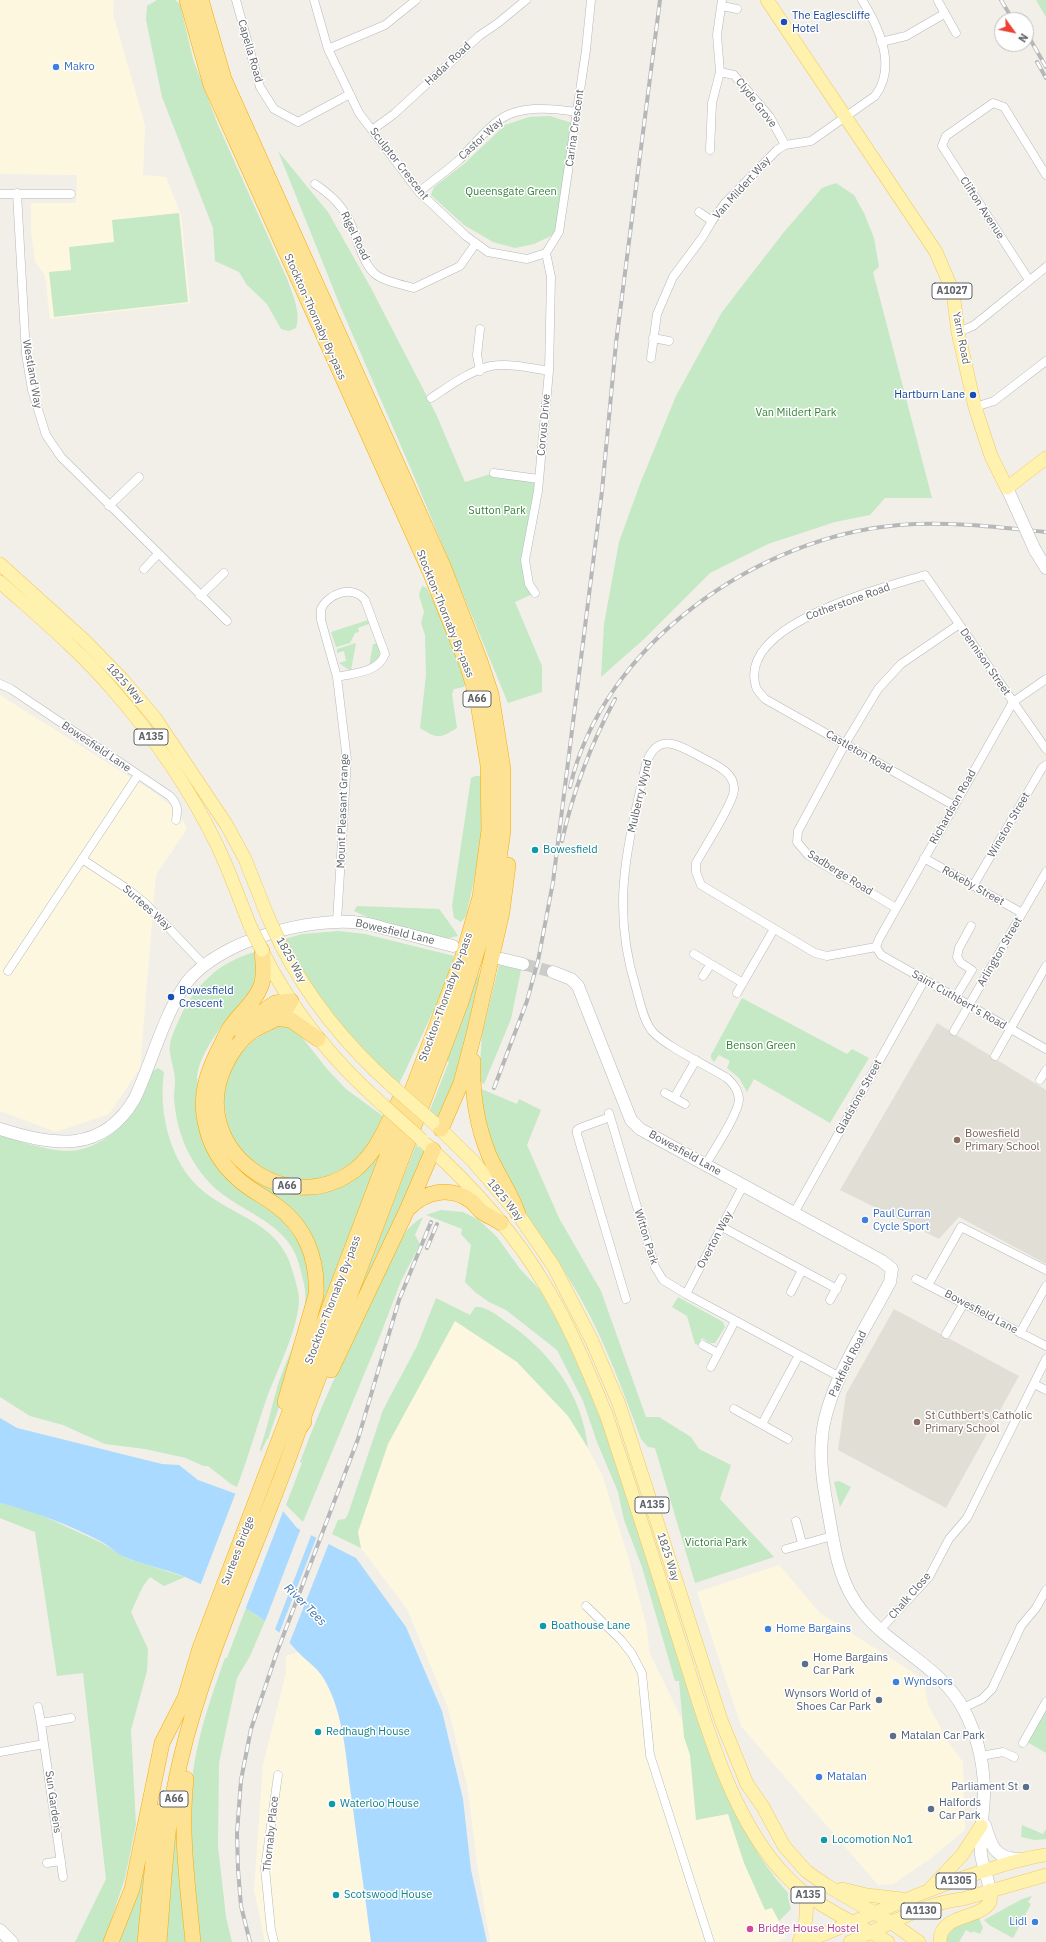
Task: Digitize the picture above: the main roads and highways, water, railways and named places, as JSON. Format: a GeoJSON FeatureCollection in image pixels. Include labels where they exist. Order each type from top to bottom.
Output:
{"type":"FeatureCollection","features":[{"type":"Feature","properties":{"kind":"highway","name":"Stockton-Thornaby By-pass"},"geometry":{"type":"LineString","coordinates":[[187,0],[211,85],[431,574],[467,664],[477,697],[488,765],[489,830],[480,897],[462,959],[282,1455]]}},
{"type":"Feature","properties":{"kind":"highway","name":"Stockton-Thornaby By-pass"},"geometry":{"type":"LineString","coordinates":[[201,0],[224,79],[448,580],[480,661],[491,694],[503,769],[503,831],[493,900],[461,1002],[300,1429]]}},
{"type":"Feature","properties":{"kind":"highway","name":"A66"},"geometry":{"type":"LineString","coordinates":[[437,1126],[461,1083],[474,1034],[502,912],[511,839],[511,794],[503,769]]}},
{"type":"Feature","properties":{"kind":"highway"},"geometry":{"type":"LineString","coordinates":[[262,950],[263,976],[261,985],[251,1003],[232,1024],[212,1060],[205,1084],[203,1100],[204,1120],[208,1136],[216,1152],[237,1179],[274,1204],[295,1222],[308,1243],[316,1266],[317,1281],[313,1309],[277,1427],[282,1455]]}},
{"type":"Feature","properties":{"kind":"highway","name":"A66"},"geometry":{"type":"LineString","coordinates":[[291,1001],[283,1013],[247,1036],[228,1058],[221,1074],[217,1092],[218,1115],[228,1143],[246,1166],[277,1184],[312,1187],[335,1181],[346,1176],[364,1161],[378,1142],[436,1029]]}},
{"type":"Feature","properties":{"kind":"highway"},"geometry":{"type":"LineString","coordinates":[[222,1043],[251,1018],[275,1003],[291,1001]]}},
{"type":"Feature","properties":{"kind":"highway","name":"A135"},"geometry":{"type":"LineString","coordinates":[[275,1018],[291,1020],[318,1039]]}},
{"type":"Feature","properties":{"kind":"highway"},"geometry":{"type":"LineString","coordinates":[[474,1034],[472,1083],[481,1131],[489,1155],[513,1198],[518,1214]]}},
{"type":"Feature","properties":{"kind":"highway","name":"A66"},"geometry":{"type":"LineString","coordinates":[[282,1455],[318,1402],[328,1377],[407,1210],[427,1145]]}},
{"type":"Feature","properties":{"kind":"highway","name":"A66"},"geometry":{"type":"LineString","coordinates":[[407,1210],[417,1200],[430,1194],[445,1192],[459,1194],[472,1201],[482,1212],[501,1223]]}},
{"type":"Feature","properties":{"kind":"highway","name":"Surtees Bridge"},"geometry":{"type":"LineString","coordinates":[[209,1654],[282,1455]]}},
{"type":"Feature","properties":{"kind":"highway","name":"A66"},"geometry":{"type":"LineString","coordinates":[[110,1942],[132,1889],[162,1743],[209,1654]]}},
{"type":"Feature","properties":{"kind":"highway","name":"A66"},"geometry":{"type":"LineString","coordinates":[[159,1942],[168,1845],[180,1763],[209,1654]]}},
{"type":"Feature","properties":{"kind":"highway"},"geometry":{"type":"LineString","coordinates":[[193,1942],[185,1863],[183,1814],[185,1781],[191,1747],[213,1673],[209,1654]]}},
{"type":"Feature","properties":{"kind":"highway","name":"A66"},"geometry":{"type":"LineString","coordinates":[[145,1942],[152,1864],[163,1778],[185,1698]]}},
{"type":"Feature","properties":{"kind":"main road","name":"Yarm Road"},"geometry":{"type":"LineString","coordinates":[[766,0],[936,252],[953,292],[958,332],[976,407],[991,456],[1007,488],[1046,458]]}},
{"type":"Feature","properties":{"kind":"main road","name":"Yarm Road"},"geometry":{"type":"LineString","coordinates":[[772,0],[795,42]]}},
{"type":"Feature","properties":{"kind":"main road","name":"1825 Way"},"geometry":{"type":"LineString","coordinates":[[0,564],[84,640],[122,679],[155,718],[226,824],[245,859],[281,945],[309,991],[340,1033],[391,1085],[437,1126],[481,1169],[518,1214],[554,1267],[592,1341],[619,1404],[721,1720],[747,1784],[763,1807],[784,1846],[806,1871],[826,1885],[892,1923],[919,1942]]}},
{"type":"Feature","properties":{"kind":"main road","name":"1825 Way"},"geometry":{"type":"LineString","coordinates":[[0,582],[77,651],[114,690],[144,727],[188,793],[211,834],[251,928],[262,950],[291,1001],[318,1039],[358,1083],[427,1145],[468,1185],[501,1223],[545,1285],[584,1362],[606,1414],[718,1758],[755,1836],[770,1858],[786,1877],[806,1893],[888,1942]]}},
{"type":"Feature","properties":{"kind":"main road"},"geometry":{"type":"LineString","coordinates":[[291,1001],[309,991]]}},
{"type":"Feature","properties":{"kind":"main road"},"geometry":{"type":"LineString","coordinates":[[427,1145],[437,1126]]}},
{"type":"Feature","properties":{"kind":"main road"},"geometry":{"type":"LineString","coordinates":[[927,1892],[962,1856],[982,1820]]}},
{"type":"Feature","properties":{"kind":"main road","name":"A1305"},"geometry":{"type":"LineString","coordinates":[[853,1922],[905,1900],[1020,1859],[1046,1855]]}},
{"type":"Feature","properties":{"kind":"main road","name":"A1305"},"geometry":{"type":"LineString","coordinates":[[963,1899],[1046,1875]]}},
{"type":"Feature","properties":{"kind":"main road","name":"A1305"},"geometry":{"type":"LineString","coordinates":[[826,1885],[867,1896],[905,1900]]}},
{"type":"Feature","properties":{"kind":"main road","name":"A1305"},"geometry":{"type":"LineString","coordinates":[[940,1942],[939,1936],[944,1928],[985,1908],[990,1901],[990,1890]]}},
{"type":"Feature","properties":{"kind":"main road","name":"A135"},"geometry":{"type":"LineString","coordinates":[[799,1942],[805,1930],[808,1916],[806,1893]]}},
{"type":"Feature","properties":{"kind":"main road","name":"A1130"},"geometry":{"type":"LineString","coordinates":[[850,1942],[892,1923],[950,1900],[963,1899]]}},
{"type":"Feature","properties":{"kind":"main road"},"geometry":{"type":"LineString","coordinates":[[804,1942],[853,1922]]}},
{"type":"Feature","properties":{"kind":"water","name":"River Tees"},"geometry":{"type":"Polygon","coordinates":[[[0,1418],[17,1428],[162,1464],[179,1465],[198,1480],[283,1511],[297,1528],[356,1558],[406,1627],[442,1711],[463,1799],[471,1870],[487,1942],[371,1942],[344,1738],[341,1723],[331,1693],[324,1679],[315,1668],[275,1629],[250,1610],[236,1602],[186,1577],[124,1557],[102,1542],[65,1525],[26,1510],[0,1503],[0,1418]]]}},
{"type":"Feature","properties":{"kind":"tunnel"},"geometry":{"type":"LineString","coordinates":[[523,964],[553,972]]}},
{"type":"Feature","properties":{"kind":"railway"},"geometry":{"type":"LineString","coordinates":[[494,1088],[527,1001],[538,961],[553,882],[602,491],[616,343],[660,0]]}},
{"type":"Feature","properties":{"kind":"railway"},"geometry":{"type":"LineString","coordinates":[[1001,0],[1008,12]]}},
{"type":"Feature","properties":{"kind":"railway"},"geometry":{"type":"LineString","coordinates":[[1034,46],[1046,67]]}},
{"type":"Feature","properties":{"kind":"railway"},"geometry":{"type":"LineString","coordinates":[[1037,62],[1046,78]]}},
{"type":"Feature","properties":{"kind":"railway"},"geometry":{"type":"LineString","coordinates":[[570,787],[588,735],[615,687],[651,644],[694,607],[741,575],[792,551],[845,534],[899,525],[954,524],[1046,532]]}},
{"type":"Feature","properties":{"kind":"railway"},"geometry":{"type":"LineString","coordinates":[[562,841],[577,786],[598,733],[615,699]]}},
{"type":"Feature","properties":{"kind":"railway"},"geometry":{"type":"LineString","coordinates":[[250,1942],[241,1906],[237,1833],[241,1780],[251,1729],[277,1652],[358,1439],[399,1300],[431,1222]]}},
{"type":"Feature","properties":{"kind":"railway"},"geometry":{"type":"LineString","coordinates":[[427,1248],[437,1224]]}},
{"type":"Feature","properties":{"kind":"place","name":"The Eaglescliffe Hotel"},"geometry":{"type":"Point","coordinates":[784,22]}},
{"type":"Feature","properties":{"kind":"place","name":"Makro"},"geometry":{"type":"Point","coordinates":[56,67]}},
{"type":"Feature","properties":{"kind":"place","name":"Hartburn Lane"},"geometry":{"type":"Point","coordinates":[973,395]}},
{"type":"Feature","properties":{"kind":"place","name":"Bowesfield"},"geometry":{"type":"Point","coordinates":[535,850]}},
{"type":"Feature","properties":{"kind":"place","name":"Bowesfield Crescent"},"geometry":{"type":"Point","coordinates":[171,997]}},
{"type":"Feature","properties":{"kind":"place","name":"Bowesfield Primary School"},"geometry":{"type":"Point","coordinates":[957,1140]}},
{"type":"Feature","properties":{"kind":"place","name":"Paul Curran Cycle Sport"},"geometry":{"type":"Point","coordinates":[865,1220]}},
{"type":"Feature","properties":{"kind":"place","name":"St Cuthbert's Catholic Primary School"},"geometry":{"type":"Point","coordinates":[917,1422]}},
{"type":"Feature","properties":{"kind":"place","name":"Boathouse Lane"},"geometry":{"type":"Point","coordinates":[543,1626]}},
{"type":"Feature","properties":{"kind":"place","name":"Home Bargains"},"geometry":{"type":"Point","coordinates":[768,1629]}},
{"type":"Feature","properties":{"kind":"place","name":"Home Bargains Car Park"},"geometry":{"type":"Point","coordinates":[805,1664]}},
{"type":"Feature","properties":{"kind":"place","name":"Wyndsors"},"geometry":{"type":"Point","coordinates":[896,1682]}},
{"type":"Feature","properties":{"kind":"place","name":"Wynsors World of Shoes Car Park"},"geometry":{"type":"Point","coordinates":[879,1700]}},
{"type":"Feature","properties":{"kind":"place","name":"Redhaugh House"},"geometry":{"type":"Point","coordinates":[318,1732]}},
{"type":"Feature","properties":{"kind":"place","name":"Matalan Car Park"},"geometry":{"type":"Point","coordinates":[893,1736]}},
{"type":"Feature","properties":{"kind":"place","name":"Matalan"},"geometry":{"type":"Point","coordinates":[819,1777]}},
{"type":"Feature","properties":{"kind":"place","name":"Parliament St"},"geometry":{"type":"Point","coordinates":[1026,1787]}},
{"type":"Feature","properties":{"kind":"place","name":"Waterloo House"},"geometry":{"type":"Point","coordinates":[332,1804]}},
{"type":"Feature","properties":{"kind":"place","name":"Halfords Car Park"},"geometry":{"type":"Point","coordinates":[931,1809]}},
{"type":"Feature","properties":{"kind":"place","name":"Locomotion No1"},"geometry":{"type":"Point","coordinates":[824,1840]}},
{"type":"Feature","properties":{"kind":"place","name":"Scotswood House"},"geometry":{"type":"Point","coordinates":[336,1895]}},
{"type":"Feature","properties":{"kind":"place","name":"Lidl"},"geometry":{"type":"Point","coordinates":[1035,1922]}},
{"type":"Feature","properties":{"kind":"place","name":"Bridge House Hostel"},"geometry":{"type":"Point","coordinates":[750,1929]}},
{"type":"Feature","properties":{"kind":"park label","name":"Queensgate Green"},"geometry":{"type":"Point","coordinates":[511,192]}},
{"type":"Feature","properties":{"kind":"park label","name":"Van Mildert Park"},"geometry":{"type":"Point","coordinates":[796,413]}},
{"type":"Feature","properties":{"kind":"park label","name":"Sutton Park"},"geometry":{"type":"Point","coordinates":[497,511]}},
{"type":"Feature","properties":{"kind":"park label","name":"Benson Green"},"geometry":{"type":"Point","coordinates":[761,1046]}},
{"type":"Feature","properties":{"kind":"park label","name":"Victoria Park"},"geometry":{"type":"Point","coordinates":[716,1543]}}]}
